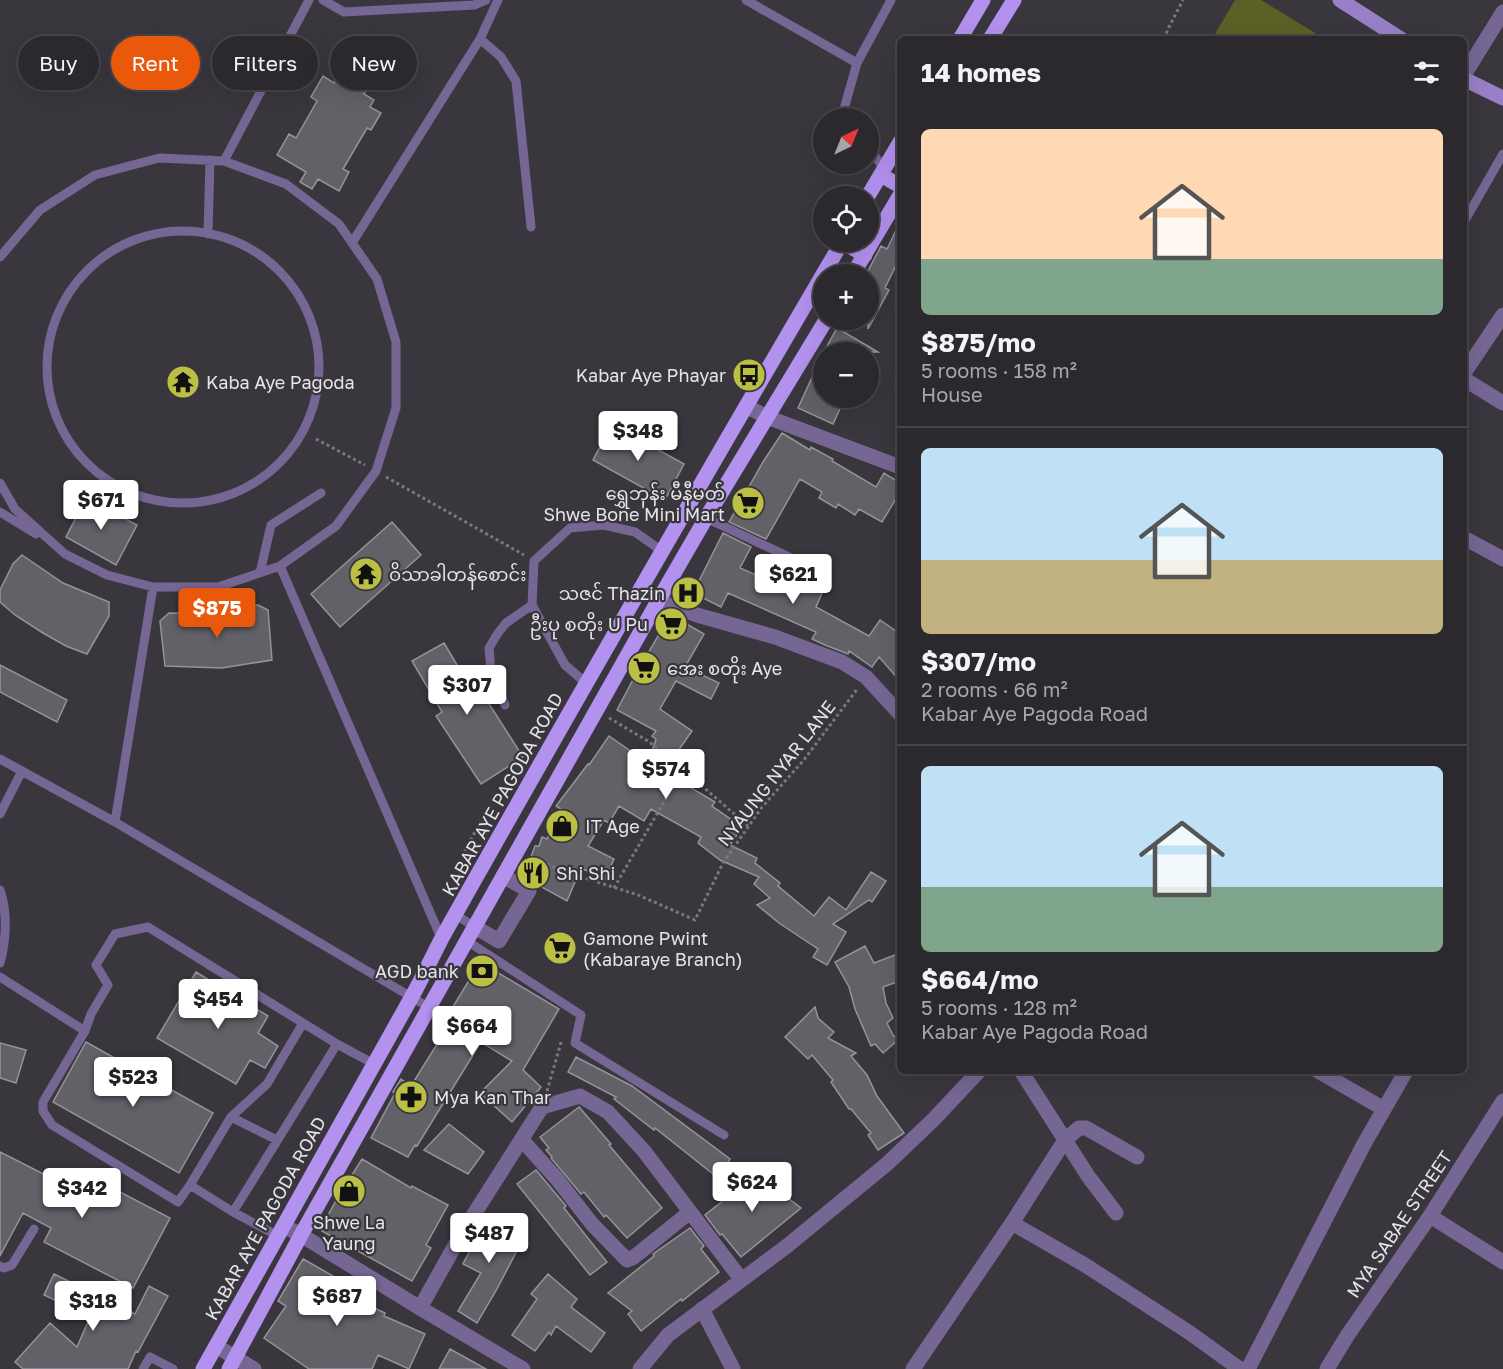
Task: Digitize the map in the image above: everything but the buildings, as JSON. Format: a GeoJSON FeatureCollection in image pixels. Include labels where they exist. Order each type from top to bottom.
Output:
{"type":"FeatureCollection","features":[{"type":"Feature","properties":{"kind":"main road"},"geometry":{"type":"LineString","coordinates":[[962,36],[983,0]]}},
{"type":"Feature","properties":{"kind":"main road"},"geometry":{"type":"LineString","coordinates":[[992,36],[1014,0]]}},
{"type":"Feature","properties":{"kind":"main road"},"geometry":{"type":"LineString","coordinates":[[1340,0],[1396,36]]}},
{"type":"Feature","properties":{"kind":"main road"},"geometry":{"type":"LineString","coordinates":[[1467,79],[1503,98]]}},
{"type":"Feature","properties":{"kind":"main road"},"geometry":{"type":"LineString","coordinates":[[874,186],[897,147]]}},
{"type":"Feature","properties":{"kind":"main road"},"geometry":{"type":"LineString","coordinates":[[883,172],[897,184]]}},
{"type":"Feature","properties":{"kind":"main road"},"geometry":{"type":"LineString","coordinates":[[859,264],[897,200]]}},
{"type":"Feature","properties":{"kind":"main road","name":"KABAR AYE PAGODA ROAD"},"geometry":{"type":"LineString","coordinates":[[203,1369],[586,683],[836,252]]}},
{"type":"Feature","properties":{"kind":"main road"},"geometry":{"type":"LineString","coordinates":[[860,252],[865,255]]}},
{"type":"Feature","properties":{"kind":"main road"},"geometry":{"type":"LineString","coordinates":[[232,1363],[301,1235],[658,602],[820,330]]}},
{"type":"Feature","properties":{"kind":"main road"},"geometry":{"type":"LineString","coordinates":[[239,1306],[258,1317]]}},
{"type":"Feature","properties":{"kind":"street"},"geometry":{"type":"LineString","coordinates":[[1467,72],[1503,12]]}},
{"type":"Feature","properties":{"kind":"street"},"geometry":{"type":"LineString","coordinates":[[1467,369],[1503,315]]}},
{"type":"Feature","properties":{"kind":"street"},"geometry":{"type":"LineString","coordinates":[[1467,374],[1503,403]]}},
{"type":"Feature","properties":{"kind":"street"},"geometry":{"type":"LineString","coordinates":[[746,406],[767,417],[897,466]]}},
{"type":"Feature","properties":{"kind":"street"},"geometry":{"type":"LineString","coordinates":[[1467,540],[1503,559]]}},
{"type":"Feature","properties":{"kind":"street"},"geometry":{"type":"LineString","coordinates":[[658,602],[775,637],[842,662],[866,677],[897,711]]}},
{"type":"Feature","properties":{"kind":"street"},"geometry":{"type":"LineString","coordinates":[[471,934],[499,941],[529,891],[503,876]]}},
{"type":"Feature","properties":{"kind":"street"},"geometry":{"type":"LineString","coordinates":[[640,1369],[668,1335],[787,1246],[888,1163],[976,1074]]}},
{"type":"Feature","properties":{"kind":"street"},"geometry":{"type":"LineString","coordinates":[[1023,1074],[1088,1176],[1116,1213]]}},
{"type":"Feature","properties":{"kind":"street"},"geometry":{"type":"LineString","coordinates":[[1323,1074],[1384,1109]]}},
{"type":"Feature","properties":{"kind":"street"},"geometry":{"type":"LineString","coordinates":[[1248,1369],[1364,1144],[1404,1074]]}},
{"type":"Feature","properties":{"kind":"street"},"geometry":{"type":"LineString","coordinates":[[420,1308],[462,1233],[542,1107],[580,1096],[608,1112],[644,1151],[741,1279]]}},
{"type":"Feature","properties":{"kind":"street","name":"MYA SABAE STREET"},"geometry":{"type":"LineString","coordinates":[[1327,1369],[1347,1336],[1430,1216],[1503,1101]]}},
{"type":"Feature","properties":{"kind":"street"},"geometry":{"type":"LineString","coordinates":[[913,1369],[1065,1140],[1082,1127],[1137,1156]]}},
{"type":"Feature","properties":{"kind":"street"},"geometry":{"type":"LineString","coordinates":[[522,1140],[557,1179],[592,1224],[627,1260],[634,1257],[690,1212]]}},
{"type":"Feature","properties":{"kind":"street"},"geometry":{"type":"LineString","coordinates":[[1430,1216],[1503,1262]]}},
{"type":"Feature","properties":{"kind":"street"},"geometry":{"type":"LineString","coordinates":[[1012,1223],[1085,1265],[1190,1333],[1240,1369]]}},
{"type":"Feature","properties":{"kind":"street"},"geometry":{"type":"LineString","coordinates":[[281,1231],[301,1235],[523,1369]]}},
{"type":"Feature","properties":{"kind":"street"},"geometry":{"type":"LineString","coordinates":[[702,1309],[732,1369]]}},
{"type":"Feature","properties":{"kind":"street"},"geometry":{"type":"LineString","coordinates":[[216,1346],[232,1363],[254,1369]]}},
{"type":"Feature","properties":{"kind":"lane"},"geometry":{"type":"LineString","coordinates":[[224,161],[309,0]]}},
{"type":"Feature","properties":{"kind":"lane"},"geometry":{"type":"LineString","coordinates":[[323,0],[344,12],[474,5],[486,0]]}},
{"type":"Feature","properties":{"kind":"lane"},"geometry":{"type":"LineString","coordinates":[[352,243],[480,39],[498,0]]}},
{"type":"Feature","properties":{"kind":"lane"},"geometry":{"type":"LineString","coordinates":[[746,0],[857,63]]}},
{"type":"Feature","properties":{"kind":"lane"},"geometry":{"type":"LineString","coordinates":[[843,108],[857,63],[891,0]]}},
{"type":"Feature","properties":{"kind":"lane"},"geometry":{"type":"LineString","coordinates":[[480,39],[501,57],[516,81],[531,227]]}},
{"type":"Feature","properties":{"kind":"lane"},"geometry":{"type":"LineString","coordinates":[[1467,217],[1503,154]]}},
{"type":"Feature","properties":{"kind":"lane"},"geometry":{"type":"LineString","coordinates":[[0,257],[40,210],[95,175],[159,158],[224,161],[286,184],[339,224],[376,279],[396,342],[396,408],[376,471],[336,526],[280,566],[218,586],[153,587],[107,575],[65,554],[0,512]]}},
{"type":"Feature","properties":{"kind":"lane"},"geometry":{"type":"LineString","coordinates":[[208,234],[210,160]]}},
{"type":"Feature","properties":{"kind":"lane"},"geometry":{"type":"LineString","coordinates":[[879,165],[883,172]]}},
{"type":"Feature","properties":{"kind":"lane"},"geometry":{"type":"LineString","coordinates":[[168,231],[208,234],[236,241],[266,258],[290,282],[308,312],[318,344],[319,367],[319,379],[312,412],[297,442],[283,460],[247,488],[215,500],[181,503],[147,498],[116,485],[88,464],[67,438],[53,406],[47,373],[50,338],[61,306],[73,287],[105,255],[135,239],[168,231]]}},
{"type":"Feature","properties":{"kind":"lane"},"geometry":{"type":"LineString","coordinates":[[0,483],[15,509],[65,554]]}},
{"type":"Feature","properties":{"kind":"lane"},"geometry":{"type":"LineString","coordinates":[[260,573],[270,525],[321,493]]}},
{"type":"Feature","properties":{"kind":"lane"},"geometry":{"type":"LineString","coordinates":[[706,518],[823,573]]}},
{"type":"Feature","properties":{"kind":"lane"},"geometry":{"type":"LineString","coordinates":[[586,683],[565,665],[532,604],[534,561],[570,528],[604,525],[635,532],[662,551]]}},
{"type":"Feature","properties":{"kind":"lane"},"geometry":{"type":"LineString","coordinates":[[280,566],[442,940]]}},
{"type":"Feature","properties":{"kind":"lane"},"geometry":{"type":"LineString","coordinates":[[115,822],[153,587]]}},
{"type":"Feature","properties":{"kind":"lane"},"geometry":{"type":"LineString","coordinates":[[505,705],[491,671],[489,648],[506,622],[532,604]]}},
{"type":"Feature","properties":{"kind":"lane"},"geometry":{"type":"LineString","coordinates":[[0,759],[115,822],[430,1008]]}},
{"type":"Feature","properties":{"kind":"lane"},"geometry":{"type":"LineString","coordinates":[[0,814],[22,771]]}},
{"type":"Feature","properties":{"kind":"lane"},"geometry":{"type":"LineString","coordinates":[[0,890],[3,899],[5,931],[0,963]]}},
{"type":"Feature","properties":{"kind":"lane"},"geometry":{"type":"LineString","coordinates":[[456,915],[471,934],[581,1015],[575,1043],[724,1135]]}},
{"type":"Feature","properties":{"kind":"lane"},"geometry":{"type":"LineString","coordinates":[[303,1023],[267,1084],[231,1117],[178,1202],[52,1125],[43,1112],[43,1102],[85,1031],[91,1014],[108,985],[96,964],[115,934],[148,927],[337,1044],[374,1064]]}},
{"type":"Feature","properties":{"kind":"lane"},"geometry":{"type":"LineString","coordinates":[[0,977],[85,1031]]}},
{"type":"Feature","properties":{"kind":"lane"},"geometry":{"type":"LineString","coordinates":[[232,1212],[337,1044]]}},
{"type":"Feature","properties":{"kind":"lane"},"geometry":{"type":"LineString","coordinates":[[231,1117],[277,1140]]}},
{"type":"Feature","properties":{"kind":"lane"},"geometry":{"type":"LineString","coordinates":[[190,1185],[232,1212],[281,1231]]}},
{"type":"Feature","properties":{"kind":"lane"},"geometry":{"type":"LineString","coordinates":[[0,1266],[4,1268],[12,1265],[34,1229]]}},
{"type":"Feature","properties":{"kind":"lane"},"geometry":{"type":"LineString","coordinates":[[143,1369],[150,1357],[173,1369]]}},
{"type":"Feature","properties":{"kind":"path"},"geometry":{"type":"LineString","coordinates":[[1165,36],[1183,0]]}},
{"type":"Feature","properties":{"kind":"path"},"geometry":{"type":"LineString","coordinates":[[316,439],[534,561]]}},
{"type":"Feature","properties":{"kind":"path","name":"NYAUNG NYAR LANE"},"geometry":{"type":"LineString","coordinates":[[614,888],[638,895],[695,920],[723,863],[748,826],[803,761],[866,677]]}},
{"type":"Feature","properties":{"kind":"path"},"geometry":{"type":"LineString","coordinates":[[597,712],[648,741],[748,826]]}},
{"type":"Feature","properties":{"kind":"path"},"geometry":{"type":"LineString","coordinates":[[517,851],[560,870],[614,888],[683,769]]}},
{"type":"Feature","properties":{"kind":"path"},"geometry":{"type":"LineString","coordinates":[[462,856],[481,821]]}},
{"type":"Feature","properties":{"kind":"path"},"geometry":{"type":"LineString","coordinates":[[542,1107],[557,1062],[569,1008]]}},
{"type":"Feature","properties":{"kind":"green space"},"geometry":{"type":"Polygon","coordinates":[[[1235,0],[1261,0],[1320,36],[1214,36],[1235,0]]]}},
{"type":"Feature","properties":{"kind":"place","name":"Kabar Aye Phayar"},"geometry":{"type":"Point","coordinates":[749,375]}},
{"type":"Feature","properties":{"kind":"place","name":"Kaba Aye Pagoda"},"geometry":{"type":"Point","coordinates":[183,382]}},
{"type":"Feature","properties":{"kind":"place","name":"ရွှေဘုန်း မီနီမတ် Shwe Bone Mini Mart"},"geometry":{"type":"Point","coordinates":[748,503]}},
{"type":"Feature","properties":{"kind":"place","name":"ဝိသာခါတန်စောင်း"},"geometry":{"type":"Point","coordinates":[366,574]}},
{"type":"Feature","properties":{"kind":"place","name":"သဇင် Thazin"},"geometry":{"type":"Point","coordinates":[688,593]}},
{"type":"Feature","properties":{"kind":"place","name":"ဦးပု စတိုး U Pu"},"geometry":{"type":"Point","coordinates":[671,624]}},
{"type":"Feature","properties":{"kind":"place","name":"အေး စတိုး Aye"},"geometry":{"type":"Point","coordinates":[644,668]}},
{"type":"Feature","properties":{"kind":"place","name":"IT Age"},"geometry":{"type":"Point","coordinates":[562,826]}},
{"type":"Feature","properties":{"kind":"place","name":"Shi Shi"},"geometry":{"type":"Point","coordinates":[533,873]}},
{"type":"Feature","properties":{"kind":"place","name":"Gamone Pwint (Kabaraye Branch)"},"geometry":{"type":"Point","coordinates":[560,948]}},
{"type":"Feature","properties":{"kind":"place","name":"AGD bank"},"geometry":{"type":"Point","coordinates":[482,971]}},
{"type":"Feature","properties":{"kind":"place","name":"Mya Kan Thar"},"geometry":{"type":"Point","coordinates":[411,1097]}},
{"type":"Feature","properties":{"kind":"place","name":"Shwe La Yaung"},"geometry":{"type":"Point","coordinates":[349,1191]}}]}
